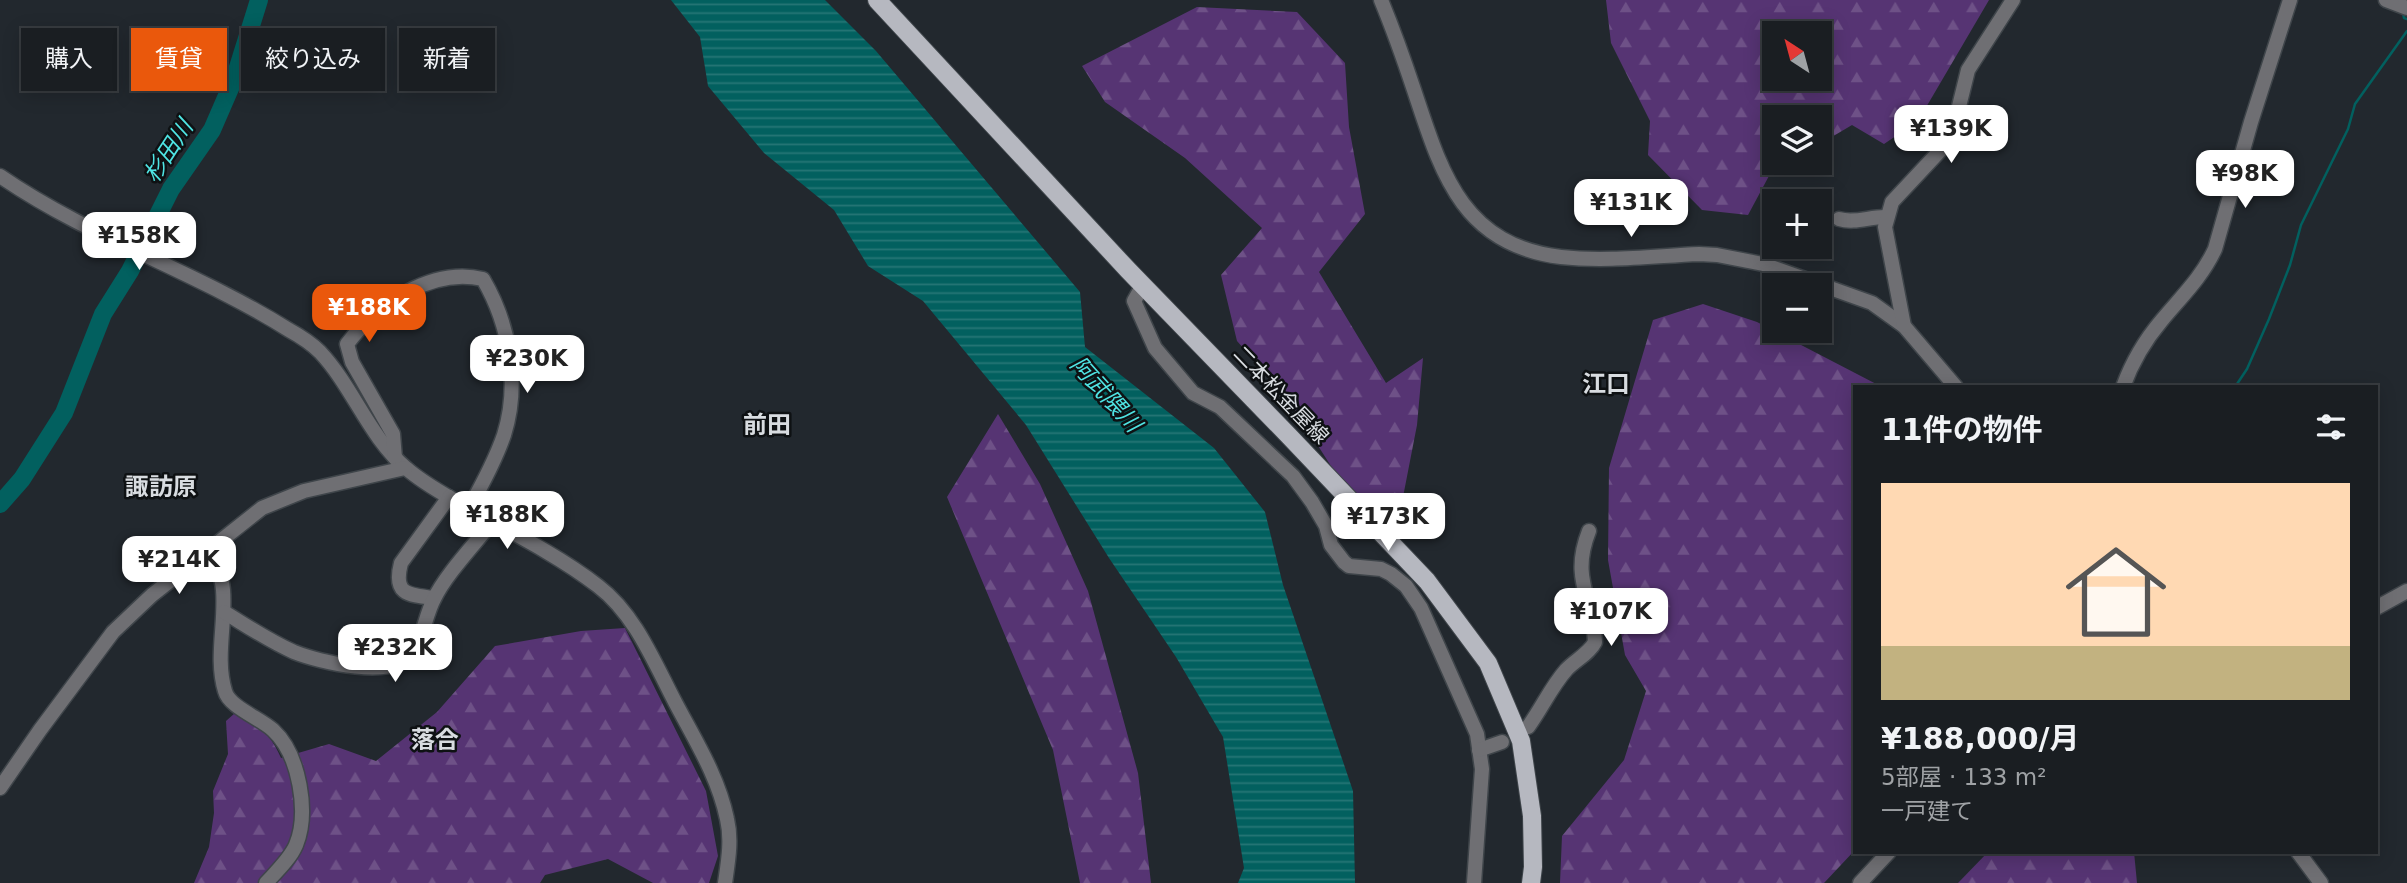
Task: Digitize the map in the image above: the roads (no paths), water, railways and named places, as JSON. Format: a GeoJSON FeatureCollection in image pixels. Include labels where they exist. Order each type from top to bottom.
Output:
{"type":"FeatureCollection","features":[{"type":"Feature","properties":{"kind":"main road","name":"二本松金屋線"},"geometry":{"type":"LineString","coordinates":[[877,0],[1143,285],[1427,581],[1488,663],[1521,741],[1532,816],[1531,883]]}},
{"type":"Feature","properties":{"kind":"street"},"geometry":{"type":"LineString","coordinates":[[1381,0],[1447,181],[1457,198],[1493,233],[1528,249],[1563,257],[1699,254],[1763,264],[1872,303],[1905,326],[1954,385]]}},
{"type":"Feature","properties":{"kind":"street"},"geometry":{"type":"LineString","coordinates":[[1905,326],[1885,227],[1887,217],[1892,202],[1951,139],[1968,70],[2013,0]]}},
{"type":"Feature","properties":{"kind":"street"},"geometry":{"type":"LineString","coordinates":[[2124,385],[2128,371],[2146,340],[2207,268],[2216,248],[2251,122],[2290,0]]}},
{"type":"Feature","properties":{"kind":"street"},"geometry":{"type":"LineString","coordinates":[[2386,0],[2407,9]]}},
{"type":"Feature","properties":{"kind":"street"},"geometry":{"type":"LineString","coordinates":[[0,176],[67,217],[287,329],[319,351],[400,463],[449,497],[571,568],[609,595],[635,629],[714,775],[722,796],[730,840],[725,883]]}},
{"type":"Feature","properties":{"kind":"street"},"geometry":{"type":"LineString","coordinates":[[1839,219],[1847,222],[1877,216],[1887,217]]}},
{"type":"Feature","properties":{"kind":"street"},"geometry":{"type":"LineString","coordinates":[[400,463],[393,434],[352,362],[347,352],[347,344],[359,328],[391,302],[427,283],[457,277],[483,279],[503,320],[509,343],[509,413],[492,466],[469,508]]}},
{"type":"Feature","properties":{"kind":"street"},"geometry":{"type":"LineString","coordinates":[[1143,285],[1134,301],[1155,348],[1192,393],[1220,407],[1293,476],[1312,502],[1326,526],[1331,545],[1344,562],[1349,566],[1381,569],[1406,586],[1414,596],[1477,734],[1482,769],[1474,883]]}},
{"type":"Feature","properties":{"kind":"street"},"geometry":{"type":"LineString","coordinates":[[0,788],[113,632],[152,595],[262,508],[304,491],[400,463]]}},
{"type":"Feature","properties":{"kind":"street"},"geometry":{"type":"LineString","coordinates":[[434,598],[405,592],[399,587],[398,576],[401,563],[449,497]]}},
{"type":"Feature","properties":{"kind":"street"},"geometry":{"type":"LineString","coordinates":[[224,612],[265,638],[296,653],[329,662],[389,668],[403,663],[412,654],[434,598],[492,522]]}},
{"type":"Feature","properties":{"kind":"street"},"geometry":{"type":"LineString","coordinates":[[1528,727],[1544,705],[1555,683],[1595,642],[1580,570],[1582,549],[1589,531]]}},
{"type":"Feature","properties":{"kind":"street"},"geometry":{"type":"LineString","coordinates":[[209,550],[223,587],[221,672],[225,694],[231,702],[275,732],[292,759],[302,794],[302,829],[295,849],[266,883]]}},
{"type":"Feature","properties":{"kind":"street"},"geometry":{"type":"LineString","coordinates":[[2378,607],[2407,591]]}},
{"type":"Feature","properties":{"kind":"street"},"geometry":{"type":"LineString","coordinates":[[1479,750],[1502,742]]}},
{"type":"Feature","properties":{"kind":"street"},"geometry":{"type":"LineString","coordinates":[[1860,883],[1887,854]]}},
{"type":"Feature","properties":{"kind":"street"},"geometry":{"type":"LineString","coordinates":[[2299,854],[2321,883]]}},
{"type":"Feature","properties":{"kind":"water","name":"阿武隈川"},"geometry":{"type":"Polygon","coordinates":[[[671,0],[825,0],[876,51],[1080,292],[1085,347],[1214,448],[1265,512],[1283,585],[1353,791],[1355,883],[1238,883],[1244,868],[1223,737],[1176,657],[1109,558],[1026,425],[923,301],[868,266],[834,210],[764,153],[708,86],[700,37],[671,0]]]}},
{"type":"Feature","properties":{"kind":"waterway","name":"杉田川"},"geometry":{"type":"LineString","coordinates":[[0,504],[22,479],[64,413],[103,314],[130,271],[171,189],[212,130],[235,77],[259,0]]}},
{"type":"Feature","properties":{"kind":"waterway"},"geometry":{"type":"LineString","coordinates":[[2403,13],[2407,19]]}},
{"type":"Feature","properties":{"kind":"waterway"},"geometry":{"type":"LineString","coordinates":[[2236,385],[2247,369],[2269,319],[2290,265],[2301,225],[2348,129],[2355,104],[2407,31]]}},
{"type":"Feature","properties":{"kind":"district","name":"江口"},"geometry":{"type":"Point","coordinates":[1606,384]}},
{"type":"Feature","properties":{"kind":"district","name":"前田"},"geometry":{"type":"Point","coordinates":[767,425]}},
{"type":"Feature","properties":{"kind":"district","name":"諏訪原"},"geometry":{"type":"Point","coordinates":[161,487]}},
{"type":"Feature","properties":{"kind":"district","name":"落合"},"geometry":{"type":"Point","coordinates":[435,740]}}]}
